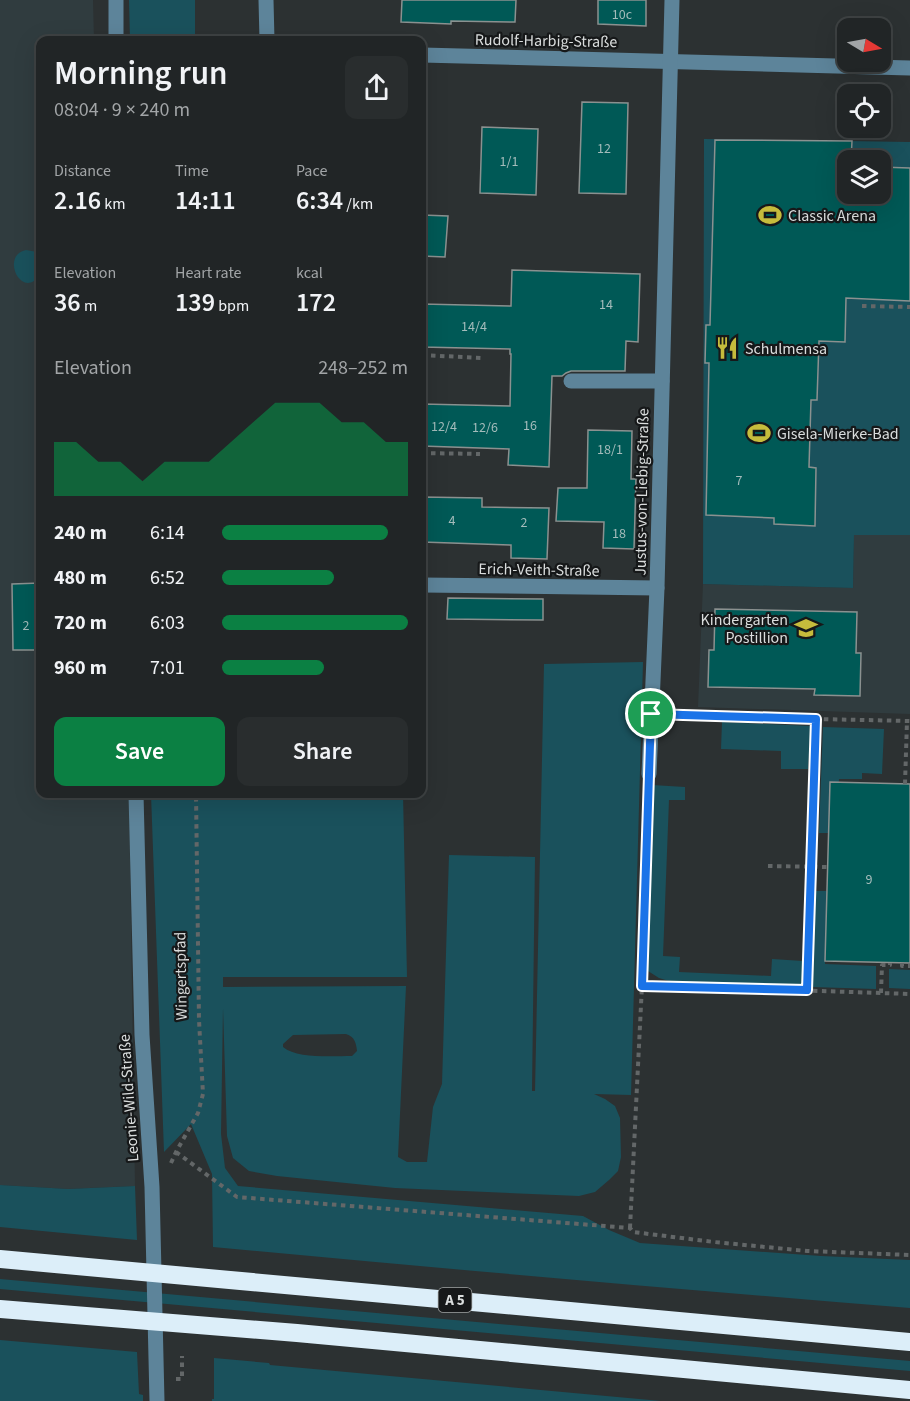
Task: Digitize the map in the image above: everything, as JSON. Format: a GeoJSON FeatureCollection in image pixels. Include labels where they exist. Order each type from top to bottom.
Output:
{"type":"FeatureCollection","features":[{"type":"Feature","properties":{"kind":"highway","name":"A 5"},"geometry":{"type":"LineString","coordinates":[[0,1259],[910,1342]]}},
{"type":"Feature","properties":{"kind":"highway"},"geometry":{"type":"LineString","coordinates":[[0,1309],[297,1333],[910,1390]]}},
{"type":"Feature","properties":{"kind":"street"},"geometry":{"type":"LineString","coordinates":[[116,0],[116,36]]}},
{"type":"Feature","properties":{"kind":"street"},"geometry":{"type":"LineString","coordinates":[[266,0],[267,36]]}},
{"type":"Feature","properties":{"kind":"street","name":"Justus-von-Liebig-Straße"},"geometry":{"type":"LineString","coordinates":[[649,774],[657,588],[672,0]]}},
{"type":"Feature","properties":{"kind":"street","name":"Rudolf-Harbig-Straße"},"geometry":{"type":"LineString","coordinates":[[426,55],[910,68]]}},
{"type":"Feature","properties":{"kind":"street"},"geometry":{"type":"LineString","coordinates":[[572,381],[662,381]]}},
{"type":"Feature","properties":{"kind":"street","name":"Erich-Veith-Straße"},"geometry":{"type":"LineString","coordinates":[[426,585],[657,588]]}},
{"type":"Feature","properties":{"kind":"street","name":"Leonie-Wild-Straße"},"geometry":{"type":"LineString","coordinates":[[136,798],[142,1035],[153,1220],[157,1401]]}},
{"type":"Feature","properties":{"kind":"path"},"geometry":{"type":"LineString","coordinates":[[862,306],[910,307]]}},
{"type":"Feature","properties":{"kind":"path"},"geometry":{"type":"LineString","coordinates":[[426,356],[481,358]]}},
{"type":"Feature","properties":{"kind":"path"},"geometry":{"type":"LineString","coordinates":[[426,453],[480,454]]}},
{"type":"Feature","properties":{"kind":"path"},"geometry":{"type":"LineString","coordinates":[[651,714],[908,721],[905,784]]}},
{"type":"Feature","properties":{"kind":"path"},"geometry":{"type":"LineString","coordinates":[[807,990],[816,719]]}},
{"type":"Feature","properties":{"kind":"path"},"geometry":{"type":"LineString","coordinates":[[649,774],[642,986],[630,1228],[633,1232],[807,1251],[910,1255]]}},
{"type":"Feature","properties":{"kind":"path","name":"Wingertspfad"},"geometry":{"type":"LineString","coordinates":[[196,798],[199,1020],[203,1094],[198,1113],[176,1152],[237,1197],[630,1228]]}},
{"type":"Feature","properties":{"kind":"path"},"geometry":{"type":"LineString","coordinates":[[768,866],[828,867]]}},
{"type":"Feature","properties":{"kind":"path"},"geometry":{"type":"LineString","coordinates":[[881,993],[882,965],[890,965],[890,963]]}},
{"type":"Feature","properties":{"kind":"path"},"geometry":{"type":"LineString","coordinates":[[902,963],[902,966],[910,966]]}},
{"type":"Feature","properties":{"kind":"path"},"geometry":{"type":"LineString","coordinates":[[642,986],[910,994]]}},
{"type":"Feature","properties":{"kind":"path"},"geometry":{"type":"LineString","coordinates":[[182,1356],[182,1379]]}},
{"type":"Feature","properties":{"kind":"shaded area"},"geometry":{"type":"Polygon","coordinates":[[[0,0],[93,0],[94,36],[36,36],[36,798],[129,798],[135,1186],[68,1189],[0,1185],[0,0]]]}},
{"type":"Feature","properties":{"kind":"shaded area"},"geometry":{"type":"Polygon","coordinates":[[[129,0],[195,0],[195,36],[130,36],[129,0]]]}},
{"type":"Feature","properties":{"kind":"shaded area"},"geometry":{"type":"Polygon","coordinates":[[[704,139],[910,142],[910,535],[854,535],[853,588],[703,584],[704,139]]]}},
{"type":"Feature","properties":{"kind":"shaded area"},"geometry":{"type":"Polygon","coordinates":[[[26,250],[36,252],[36,279],[33,282],[26,283],[16,274],[14,267],[18,254],[26,250]]]}},
{"type":"Feature","properties":{"kind":"shaded area","name":"Kindergarten Postillion"},"geometry":{"type":"Polygon","coordinates":[[[854,535],[910,535],[910,714],[698,707],[703,584],[853,588],[854,535]]]}},
{"type":"Feature","properties":{"kind":"shaded area"},"geometry":{"type":"Polygon","coordinates":[[[643,662],[631,1095],[594,1094],[615,1106],[620,1118],[621,1157],[618,1171],[595,1192],[579,1196],[395,1188],[249,1171],[233,1158],[227,1136],[223,1008],[221,1134],[225,1168],[238,1186],[583,1216],[640,1243],[910,1260],[910,1308],[213,1247],[212,1174],[191,1124],[164,1152],[151,798],[403,798],[407,977],[223,977],[223,987],[406,986],[398,1157],[407,1162],[427,1162],[433,1107],[442,1084],[449,855],[535,857],[532,1091],[535,1091],[544,664],[643,662]],[[346,1034],[293,1035],[283,1044],[283,1047],[289,1051],[306,1055],[352,1056],[357,1048],[351,1037],[346,1034]]]}},
{"type":"Feature","properties":{"kind":"shaded area"},"geometry":{"type":"Polygon","coordinates":[[[722,722],[811,726],[808,769],[781,769],[781,751],[721,749],[722,722]]]}},
{"type":"Feature","properties":{"kind":"shaded area"},"geometry":{"type":"Polygon","coordinates":[[[823,727],[884,729],[882,774],[862,773],[862,779],[839,779],[832,833],[819,833],[823,727]]]}},
{"type":"Feature","properties":{"kind":"shaded area"},"geometry":{"type":"Polygon","coordinates":[[[652,785],[685,787],[685,800],[669,800],[663,956],[680,957],[679,972],[771,976],[772,959],[803,961],[802,986],[672,982],[648,971],[652,785]]]}},
{"type":"Feature","properties":{"kind":"shaded area"},"geometry":{"type":"Polygon","coordinates":[[[815,891],[828,891],[825,964],[876,966],[876,989],[812,987],[815,891]]]}},
{"type":"Feature","properties":{"kind":"shaded area"},"geometry":{"type":"Polygon","coordinates":[[[889,969],[910,970],[910,989],[889,988],[889,969]]]}},
{"type":"Feature","properties":{"kind":"shaded area"},"geometry":{"type":"Polygon","coordinates":[[[0,1185],[68,1189],[135,1186],[137,1240],[0,1227],[0,1185]]]}},
{"type":"Feature","properties":{"kind":"shaded area"},"geometry":{"type":"Polygon","coordinates":[[[0,1279],[910,1361],[910,1371],[0,1289],[0,1279]]]}},
{"type":"Feature","properties":{"kind":"shaded area"},"geometry":{"type":"Polygon","coordinates":[[[0,1340],[137,1352],[139,1394],[143,1395],[143,1401],[0,1401],[0,1340]]]}},
{"type":"Feature","properties":{"kind":"shaded area"},"geometry":{"type":"Polygon","coordinates":[[[214,1358],[661,1401],[212,1401],[214,1399],[214,1358]]]}},
{"type":"Feature","properties":{"kind":"building"},"geometry":{"type":"Polygon","coordinates":[[[402,0],[516,0],[515,22],[451,21],[451,24],[401,22],[402,0]]]}},
{"type":"Feature","properties":{"kind":"building"},"geometry":{"type":"Polygon","coordinates":[[[598,0],[646,0],[646,26],[598,24],[598,0]]]}},
{"type":"Feature","properties":{"kind":"building"},"geometry":{"type":"Polygon","coordinates":[[[582,102],[628,103],[626,194],[579,193],[582,102]]]}},
{"type":"Feature","properties":{"kind":"building"},"geometry":{"type":"Polygon","coordinates":[[[482,127],[538,129],[536,195],[480,193],[482,127]]]}},
{"type":"Feature","properties":{"kind":"building"},"geometry":{"type":"Polygon","coordinates":[[[715,140],[852,141],[852,150],[837,150],[837,204],[891,204],[891,167],[910,168],[910,301],[846,298],[845,342],[819,341],[817,400],[811,400],[809,467],[816,468],[815,526],[774,524],[774,518],[706,515],[709,363],[705,363],[706,325],[710,325],[715,140]]]}},
{"type":"Feature","properties":{"kind":"building"},"geometry":{"type":"Polygon","coordinates":[[[426,215],[448,216],[445,257],[426,256],[426,215]]]}},
{"type":"Feature","properties":{"kind":"building"},"geometry":{"type":"Polygon","coordinates":[[[512,270],[640,274],[638,342],[626,341],[625,371],[571,371],[562,376],[552,376],[549,467],[508,465],[509,449],[426,446],[426,404],[510,406],[511,354],[510,349],[426,347],[426,304],[511,306],[512,270]]]}},
{"type":"Feature","properties":{"kind":"building"},"geometry":{"type":"Polygon","coordinates":[[[588,430],[632,431],[631,479],[636,479],[634,549],[603,548],[604,522],[556,521],[558,488],[587,488],[588,430]]]}},
{"type":"Feature","properties":{"kind":"building"},"geometry":{"type":"Polygon","coordinates":[[[426,497],[482,498],[482,507],[549,508],[547,559],[511,558],[511,545],[426,542],[426,497]]]}},
{"type":"Feature","properties":{"kind":"building"},"geometry":{"type":"Polygon","coordinates":[[[36,583],[36,650],[13,650],[12,584],[36,583]]]}},
{"type":"Feature","properties":{"kind":"building"},"geometry":{"type":"Polygon","coordinates":[[[448,598],[543,599],[543,620],[447,619],[448,598]]]}},
{"type":"Feature","properties":{"kind":"building"},"geometry":{"type":"Polygon","coordinates":[[[715,609],[857,612],[856,653],[861,653],[860,696],[814,695],[815,689],[708,687],[709,650],[714,650],[715,609]]]}},
{"type":"Feature","properties":{"kind":"building"},"geometry":{"type":"Polygon","coordinates":[[[830,782],[910,784],[910,963],[825,961],[830,782]]]}},
{"type":"Feature","properties":{"kind":"place","name":"Classic Arena"},"geometry":{"type":"Point","coordinates":[770,215]}},
{"type":"Feature","properties":{"kind":"place","name":"Schulmensa"},"geometry":{"type":"Point","coordinates":[727,348]}},
{"type":"Feature","properties":{"kind":"place","name":"Gisela-Mierke-Bad"},"geometry":{"type":"Point","coordinates":[759,433]}},
{"type":"Feature","properties":{"kind":"place","name":"Kindergarten Postillion"},"geometry":{"type":"Point","coordinates":[806,628]}},
{"type":"Feature","properties":{"kind":"route"},"geometry":{"type":"LineString","coordinates":[[651,714],[816,719],[807,990],[642,986],[651,714]]}}]}
